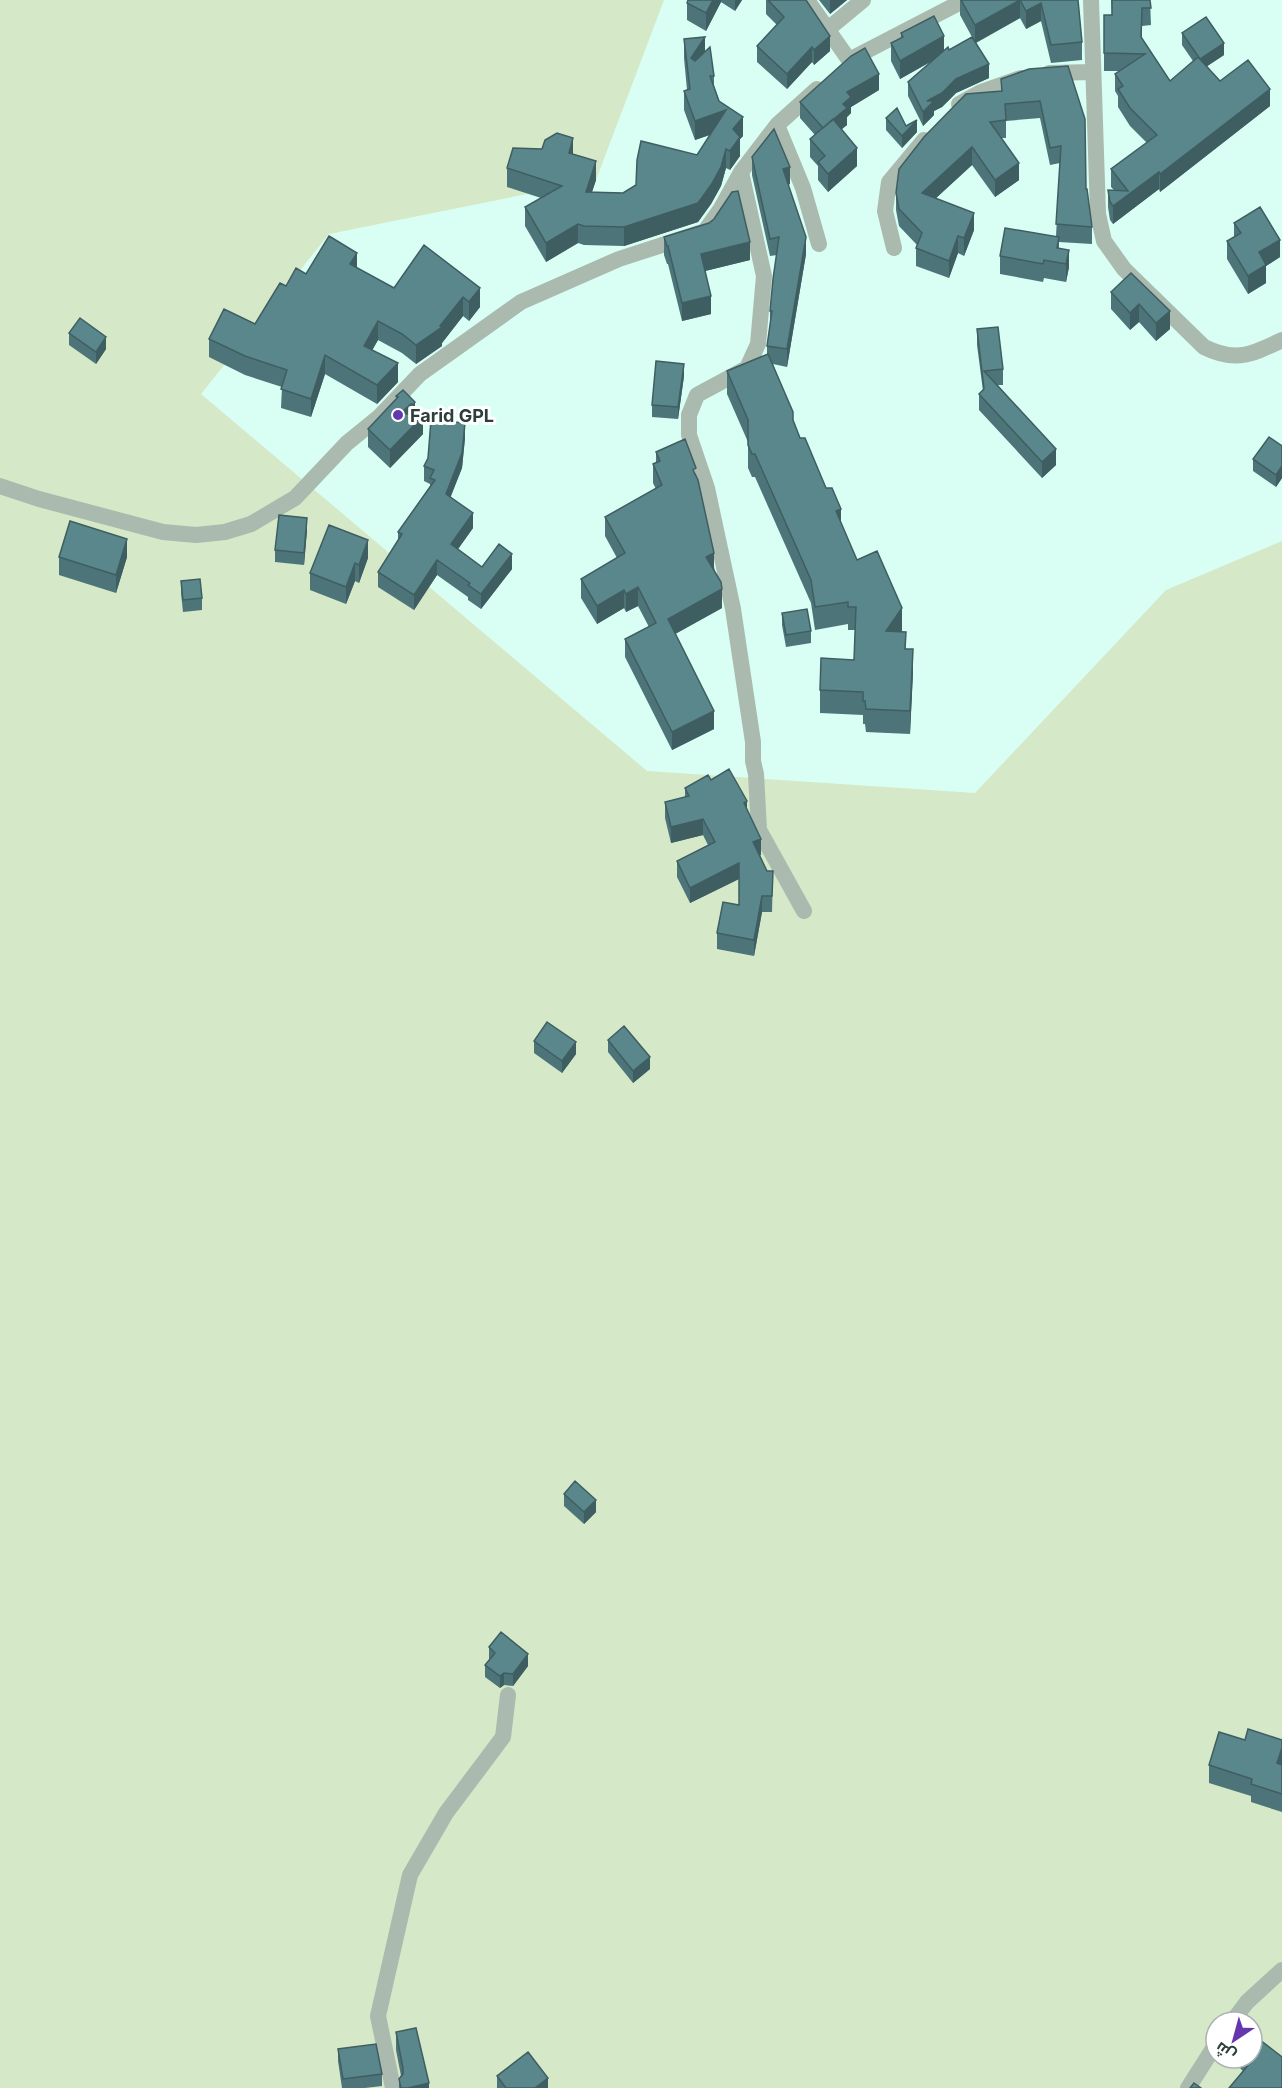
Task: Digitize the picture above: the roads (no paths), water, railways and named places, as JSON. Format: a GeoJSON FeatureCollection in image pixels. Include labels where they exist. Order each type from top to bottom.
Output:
{"type":"FeatureCollection","features":[{"type":"Feature","properties":{"kind":"street"},"geometry":{"type":"LineString","coordinates":[[807,0],[828,29],[845,64],[964,0]]}},
{"type":"Feature","properties":{"kind":"street"},"geometry":{"type":"LineString","coordinates":[[828,29],[863,0]]}},
{"type":"Feature","properties":{"kind":"street"},"geometry":{"type":"LineString","coordinates":[[1091,0],[1098,214],[1104,241],[1124,269],[1204,347],[1216,353],[1243,356],[1282,340]]}},
{"type":"Feature","properties":{"kind":"street"},"geometry":{"type":"LineString","coordinates":[[894,248],[885,210],[889,182],[900,166],[962,102],[981,92],[1033,74],[1093,72]]}},
{"type":"Feature","properties":{"kind":"street"},"geometry":{"type":"LineString","coordinates":[[0,486],[39,499],[163,532],[196,535],[225,532],[251,524],[295,498],[347,443],[379,417],[420,374],[521,302],[619,259],[705,231],[720,210],[741,172],[777,125],[825,82]]}},
{"type":"Feature","properties":{"kind":"street"},"geometry":{"type":"LineString","coordinates":[[777,125],[803,188],[819,244]]}},
{"type":"Feature","properties":{"kind":"street"},"geometry":{"type":"LineString","coordinates":[[741,172],[764,276],[758,344],[747,368],[697,395],[689,415],[689,435],[707,488],[733,609],[753,742],[759,830],[804,911]]}},
{"type":"Feature","properties":{"kind":"street"},"geometry":{"type":"LineString","coordinates":[[393,2088],[378,2016],[410,1875],[446,1813],[503,1737],[508,1695]]}},
{"type":"Feature","properties":{"kind":"street"},"geometry":{"type":"LineString","coordinates":[[1241,2010],[1282,1970]]}},
{"type":"Feature","properties":{"kind":"street"},"geometry":{"type":"LineString","coordinates":[[1188,2088],[1204,2063]]}},
{"type":"Feature","properties":{"kind":"place","name":"Farid GPL"},"geometry":{"type":"Point","coordinates":[398,415]}}]}
